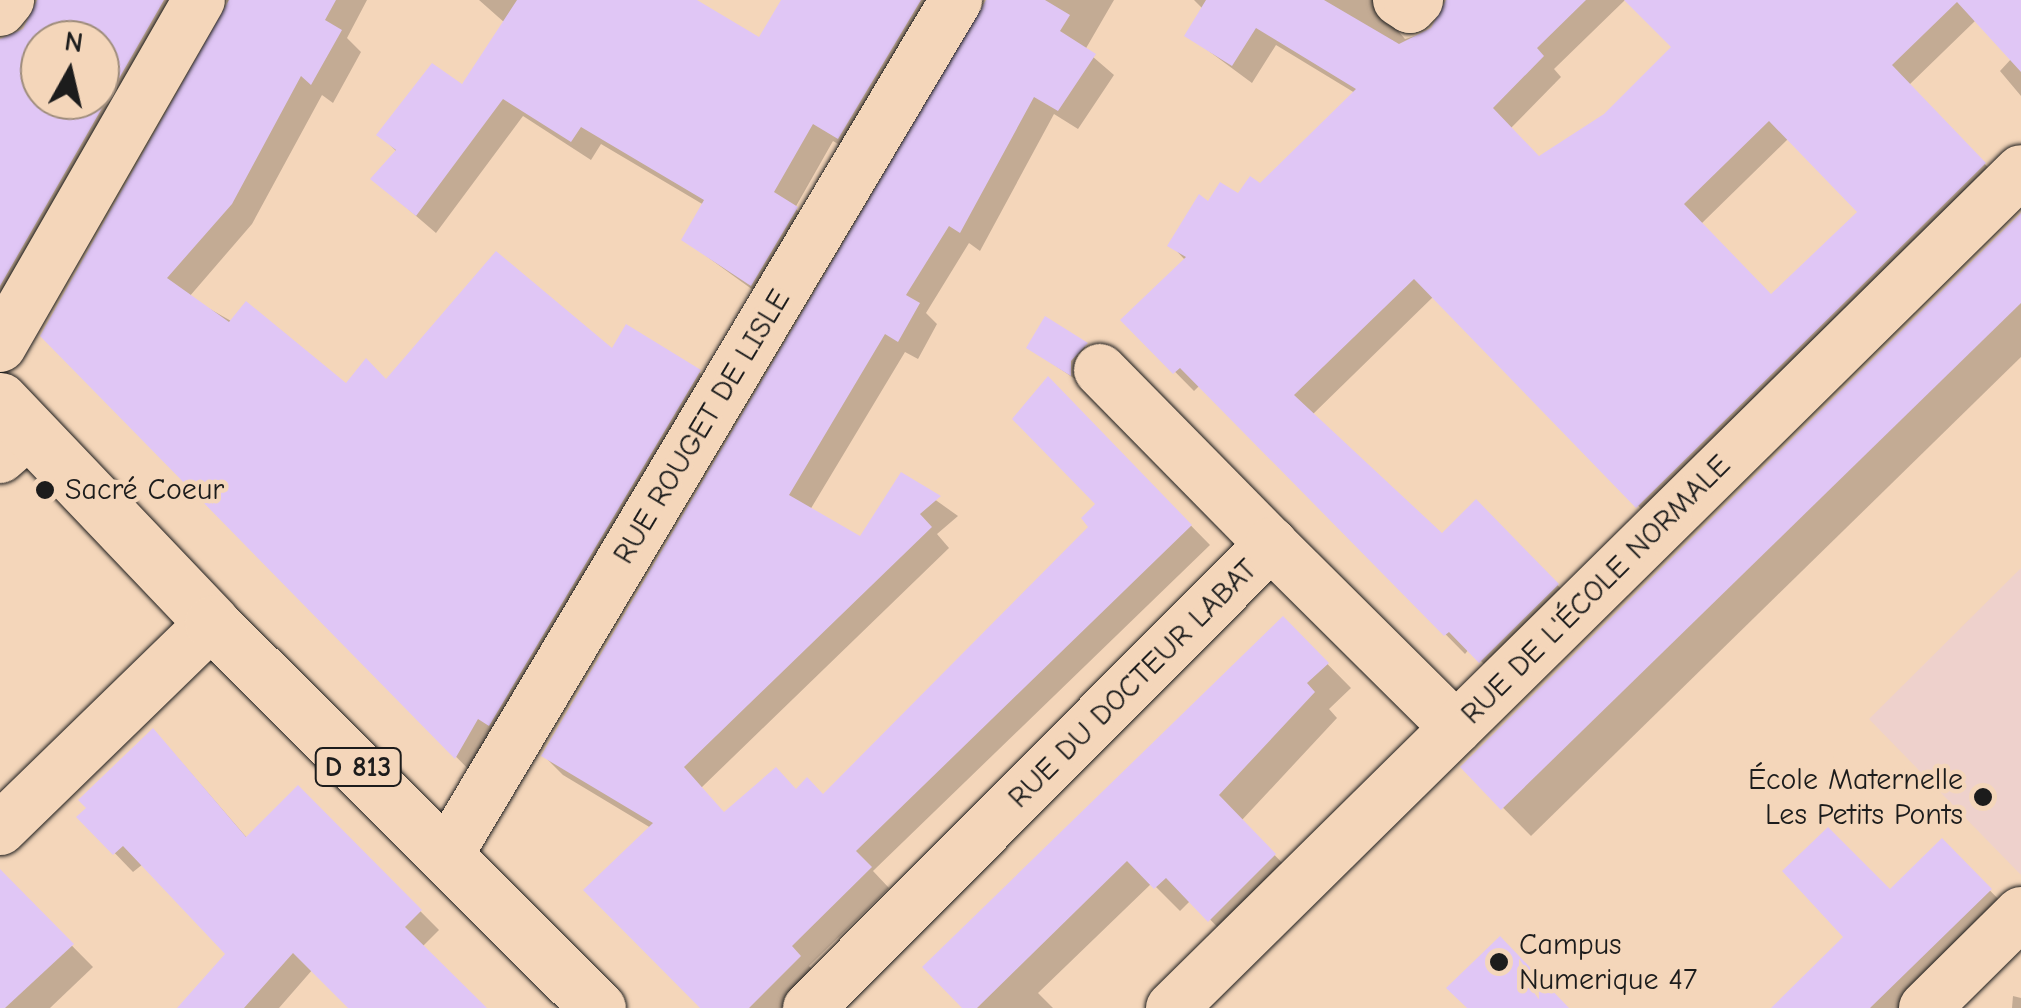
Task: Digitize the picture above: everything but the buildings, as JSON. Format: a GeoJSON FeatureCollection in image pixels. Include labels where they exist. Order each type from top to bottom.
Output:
{"type":"FeatureCollection","features":[{"type":"Feature","properties":{"kind":"main road","name":"D 813"},"geometry":{"type":"LineString","coordinates":[[10,429],[448,854],[586,1003]]}},
{"type":"Feature","properties":{"kind":"street"},"geometry":{"type":"LineString","coordinates":[[0,10],[8,0]]}},
{"type":"Feature","properties":{"kind":"street"},"geometry":{"type":"LineString","coordinates":[[0,346],[199,0]]}},
{"type":"Feature","properties":{"kind":"street","name":"RUE ROUGET DE LISLE"},"geometry":{"type":"LineString","coordinates":[[448,854],[956,0]]}},
{"type":"Feature","properties":{"kind":"street"},"geometry":{"type":"LineString","coordinates":[[1399,0],[1410,7],[1417,0]]}},
{"type":"Feature","properties":{"kind":"street","name":"RUE DE L'ÉCOLE NORMALE"},"geometry":{"type":"LineString","coordinates":[[1172,1008],[2021,172]]}},
{"type":"Feature","properties":{"kind":"street"},"geometry":{"type":"LineString","coordinates":[[1100,370],[1272,544]]}},
{"type":"Feature","properties":{"kind":"street","name":"RUE DU DOCTEUR LABAT"},"geometry":{"type":"LineString","coordinates":[[809,1008],[1272,544],[1456,728]]}},
{"type":"Feature","properties":{"kind":"street"},"geometry":{"type":"LineString","coordinates":[[0,829],[212,624]]}},
{"type":"Feature","properties":{"kind":"street"},"geometry":{"type":"LineString","coordinates":[[1925,1008],[2021,913]]}},
{"type":"Feature","properties":{"kind":"shaded area","name":"École Maternelle Les Petits Ponts"},"geometry":{"type":"Polygon","coordinates":[[[2021,568],[2021,875],[1869,719],[2021,568]]]}},
{"type":"Feature","properties":{"kind":"place","name":"Sacré Coeur"},"geometry":{"type":"Point","coordinates":[45,490]}},
{"type":"Feature","properties":{"kind":"place","name":"École Maternelle Les Petits Ponts"},"geometry":{"type":"Point","coordinates":[1983,797]}},
{"type":"Feature","properties":{"kind":"place","name":"Campus Numerique 47"},"geometry":{"type":"Point","coordinates":[1499,962]}}]}
